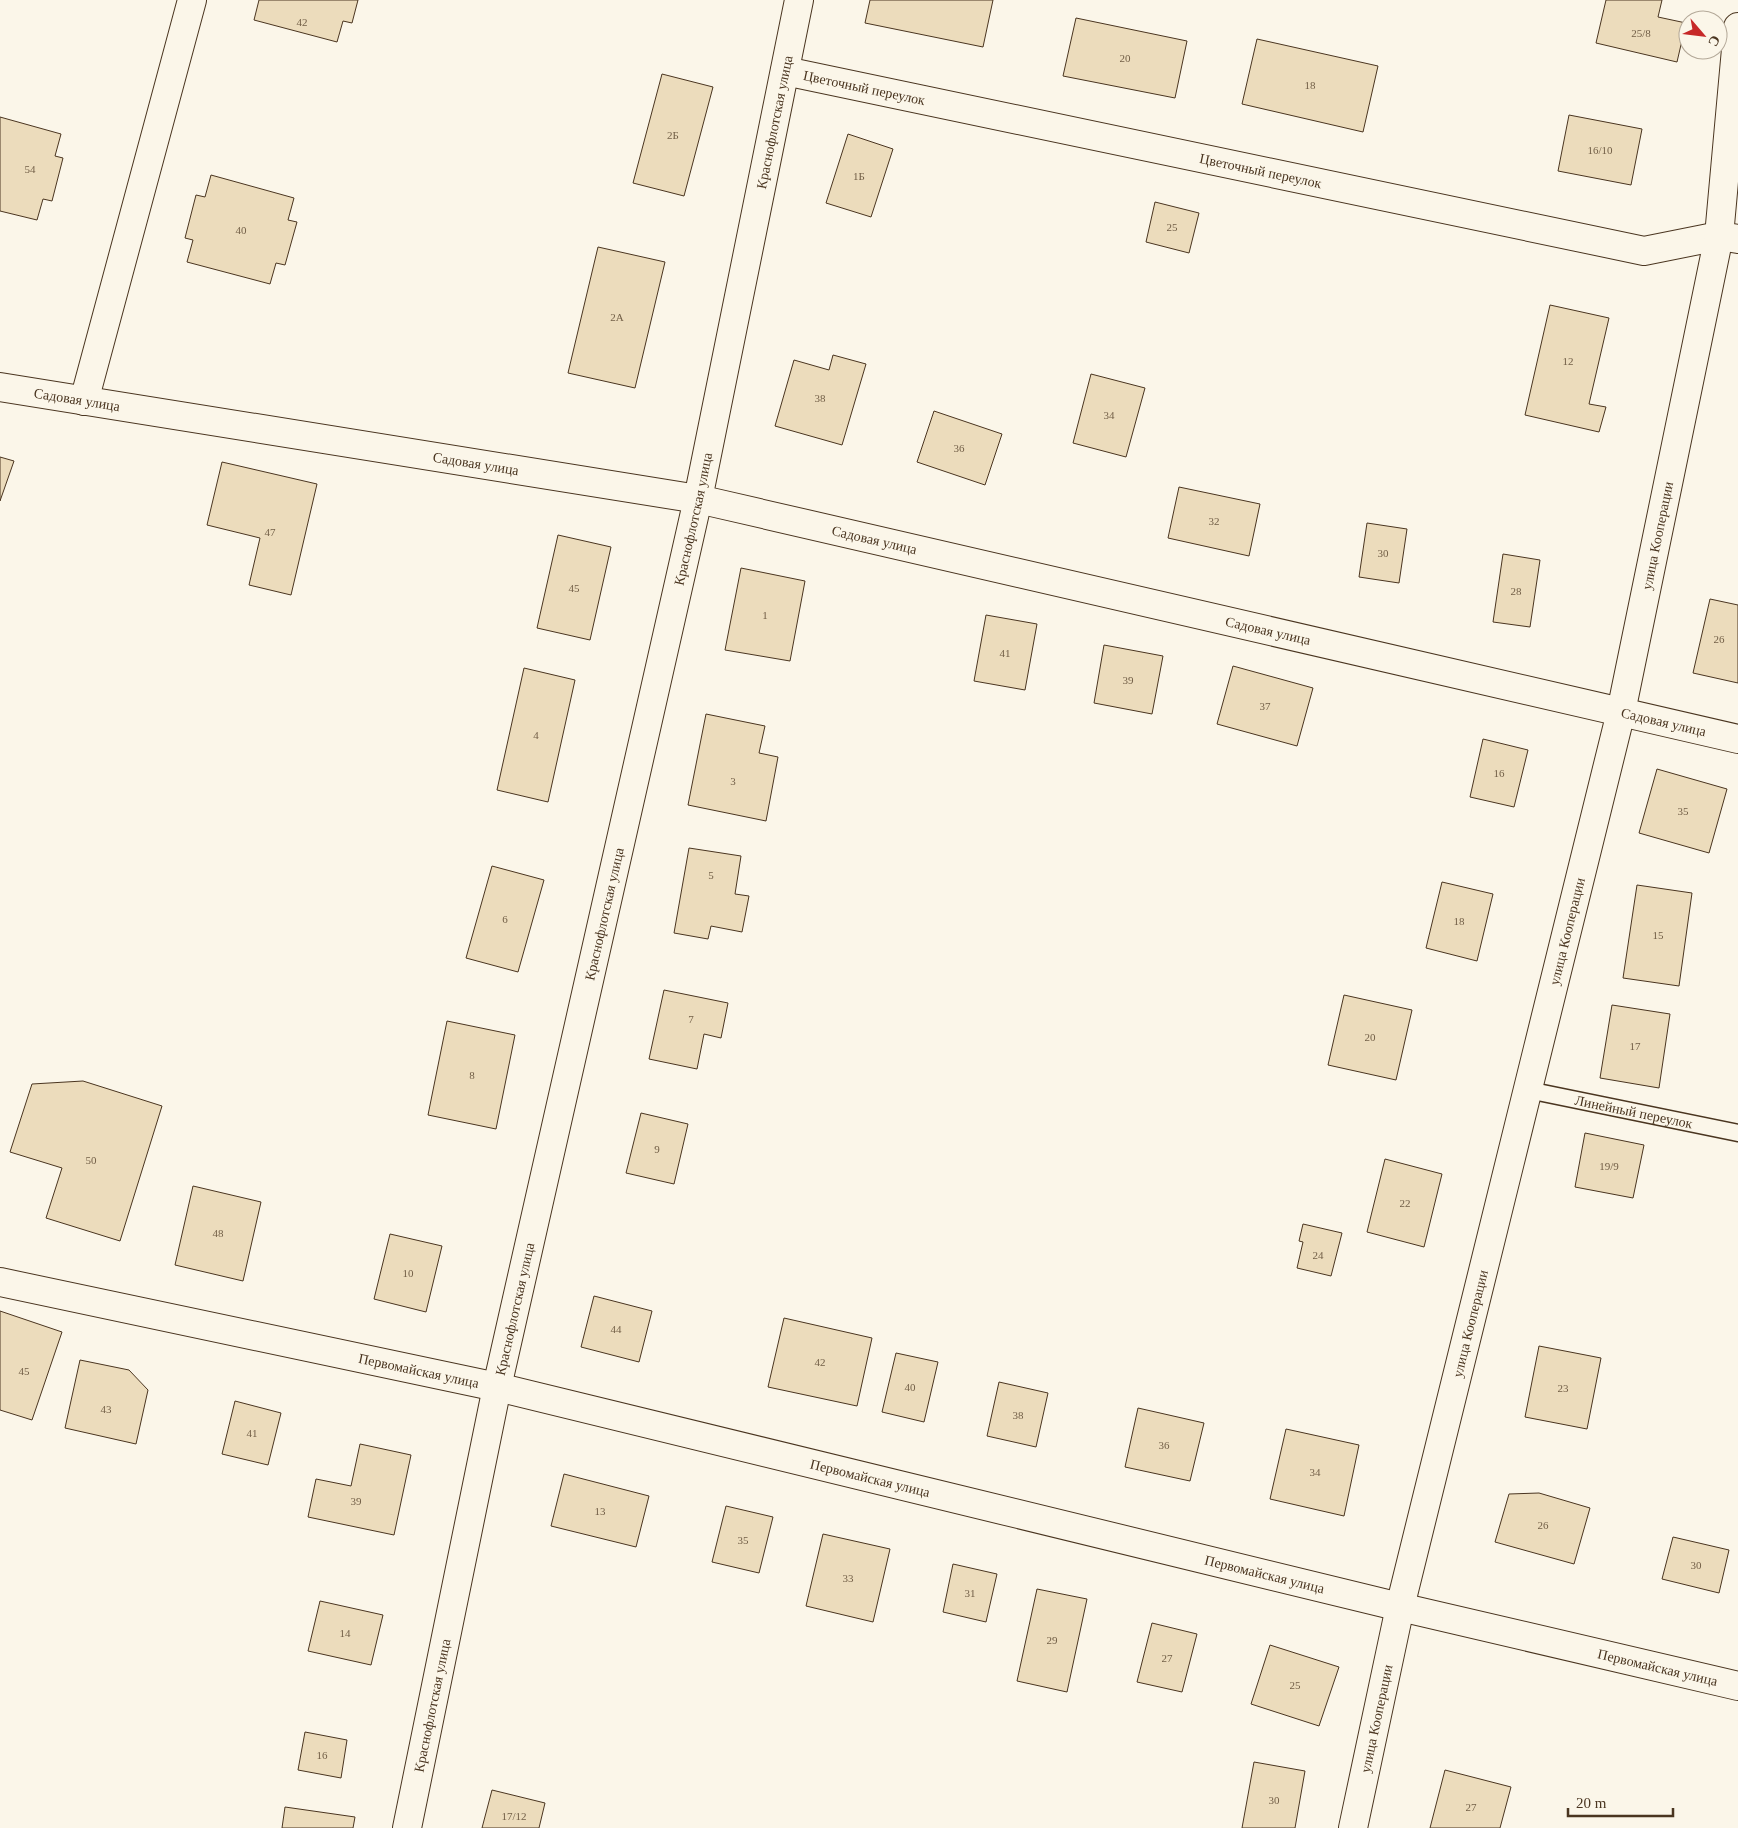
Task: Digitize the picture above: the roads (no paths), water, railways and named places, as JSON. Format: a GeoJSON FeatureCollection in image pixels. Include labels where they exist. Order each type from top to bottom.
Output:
{"type":"FeatureCollection","features":[{"type":"Feature","properties":{"kind":"street"},"geometry":{"type":"LineString","coordinates":[[84,401],[192,0]]}},
{"type":"Feature","properties":{"kind":"street","name":"Краснофлотская улица"},"geometry":{"type":"LineString","coordinates":[[407,1828],[497,1387],[698,499],[800,0]]}},
{"type":"Feature","properties":{"kind":"street","name":"улица Кооперации"},"geometry":{"type":"LineString","coordinates":[[1353,1828],[1400,1607],[1621,712],[1728,238],[1738,27]]}},
{"type":"Feature","properties":{"kind":"street","name":"Цветочный переулок"},"geometry":{"type":"LineString","coordinates":[[785,71],[1644,251],[1728,238]]}},
{"type":"Feature","properties":{"kind":"street","name":"Садовая улица"},"geometry":{"type":"LineString","coordinates":[[0,387],[698,499],[1738,739]]}},
{"type":"Feature","properties":{"kind":"street","name":"Первомайская улица"},"geometry":{"type":"LineString","coordinates":[[0,1282],[497,1387],[1400,1607],[1738,1686]]}},
{"type":"Feature","properties":{"kind":"lane","name":"Линейный переулок"},"geometry":{"type":"LineString","coordinates":[[1528,1090],[1738,1133]]}}]}
